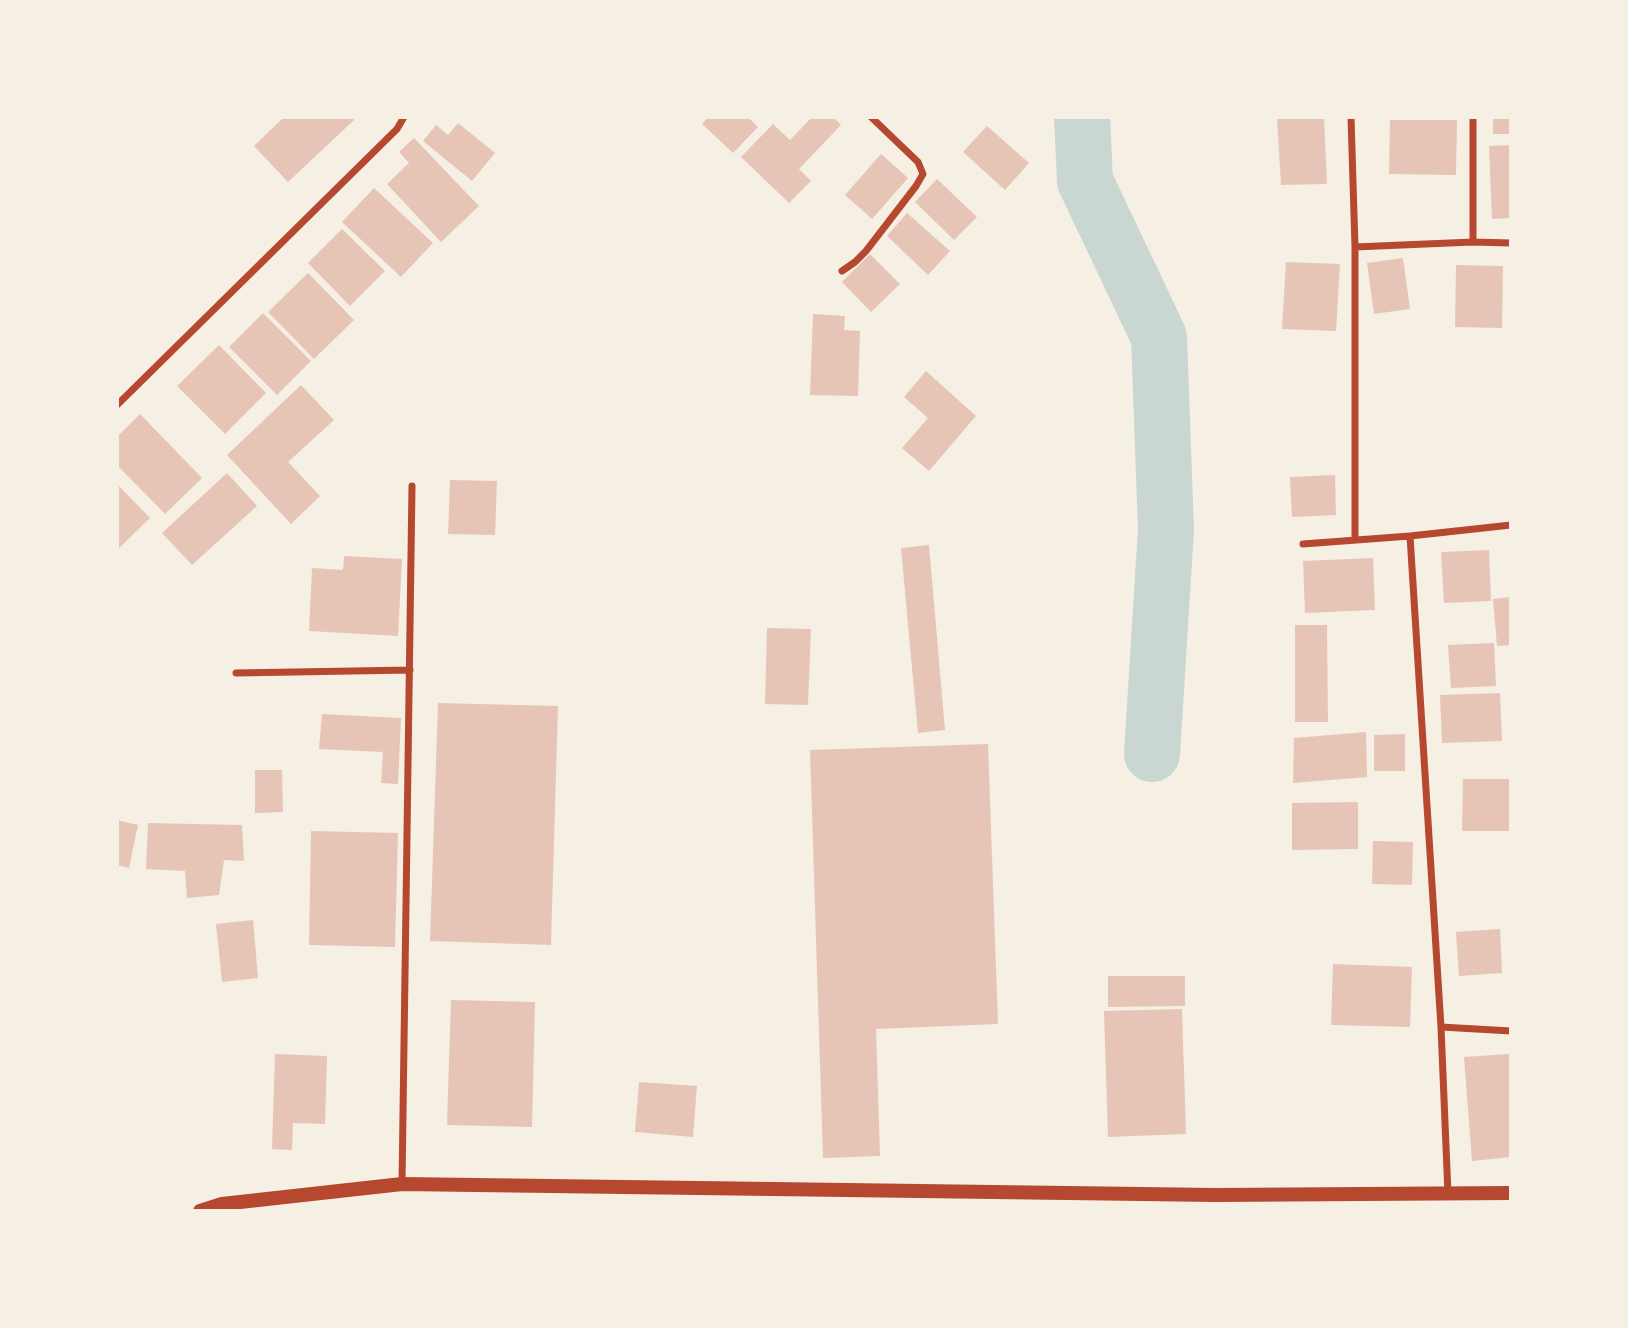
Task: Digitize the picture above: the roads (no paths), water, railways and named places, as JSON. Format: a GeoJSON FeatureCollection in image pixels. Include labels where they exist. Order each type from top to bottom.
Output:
{"type":"FeatureCollection","features":[{"type":"Feature","properties":{"kind":"main road"},"geometry":{"type":"LineString","coordinates":[[200,1211],[222,1204],[402,1184],[1215,1195],[1511,1193]]}},
{"type":"Feature","properties":{"kind":"street"},"geometry":{"type":"LineString","coordinates":[[117,405],[397,129],[404,117]]}},
{"type":"Feature","properties":{"kind":"street"},"geometry":{"type":"LineString","coordinates":[[842,271],[866,251],[923,174],[918,162],[871,117]]}},
{"type":"Feature","properties":{"kind":"street"},"geometry":{"type":"LineString","coordinates":[[1351,117],[1355,247],[1355,540]]}},
{"type":"Feature","properties":{"kind":"street"},"geometry":{"type":"LineString","coordinates":[[1473,117],[1473,242]]}},
{"type":"Feature","properties":{"kind":"street"},"geometry":{"type":"LineString","coordinates":[[1355,247],[1511,243]]}},
{"type":"Feature","properties":{"kind":"street"},"geometry":{"type":"LineString","coordinates":[[402,1184],[412,486]]}},
{"type":"Feature","properties":{"kind":"street"},"geometry":{"type":"LineString","coordinates":[[1303,544],[1511,525]]}},
{"type":"Feature","properties":{"kind":"street"},"geometry":{"type":"LineString","coordinates":[[1410,536],[1441,1027],[1448,1194]]}},
{"type":"Feature","properties":{"kind":"street"},"geometry":{"type":"LineString","coordinates":[[236,673],[410,670]]}},
{"type":"Feature","properties":{"kind":"street"},"geometry":{"type":"LineString","coordinates":[[1441,1027],[1511,1031]]}},
{"type":"Feature","properties":{"kind":"waterway"},"geometry":{"type":"LineString","coordinates":[[1082,117],[1085,181],[1159,337],[1166,529],[1152,754]]}}]}
